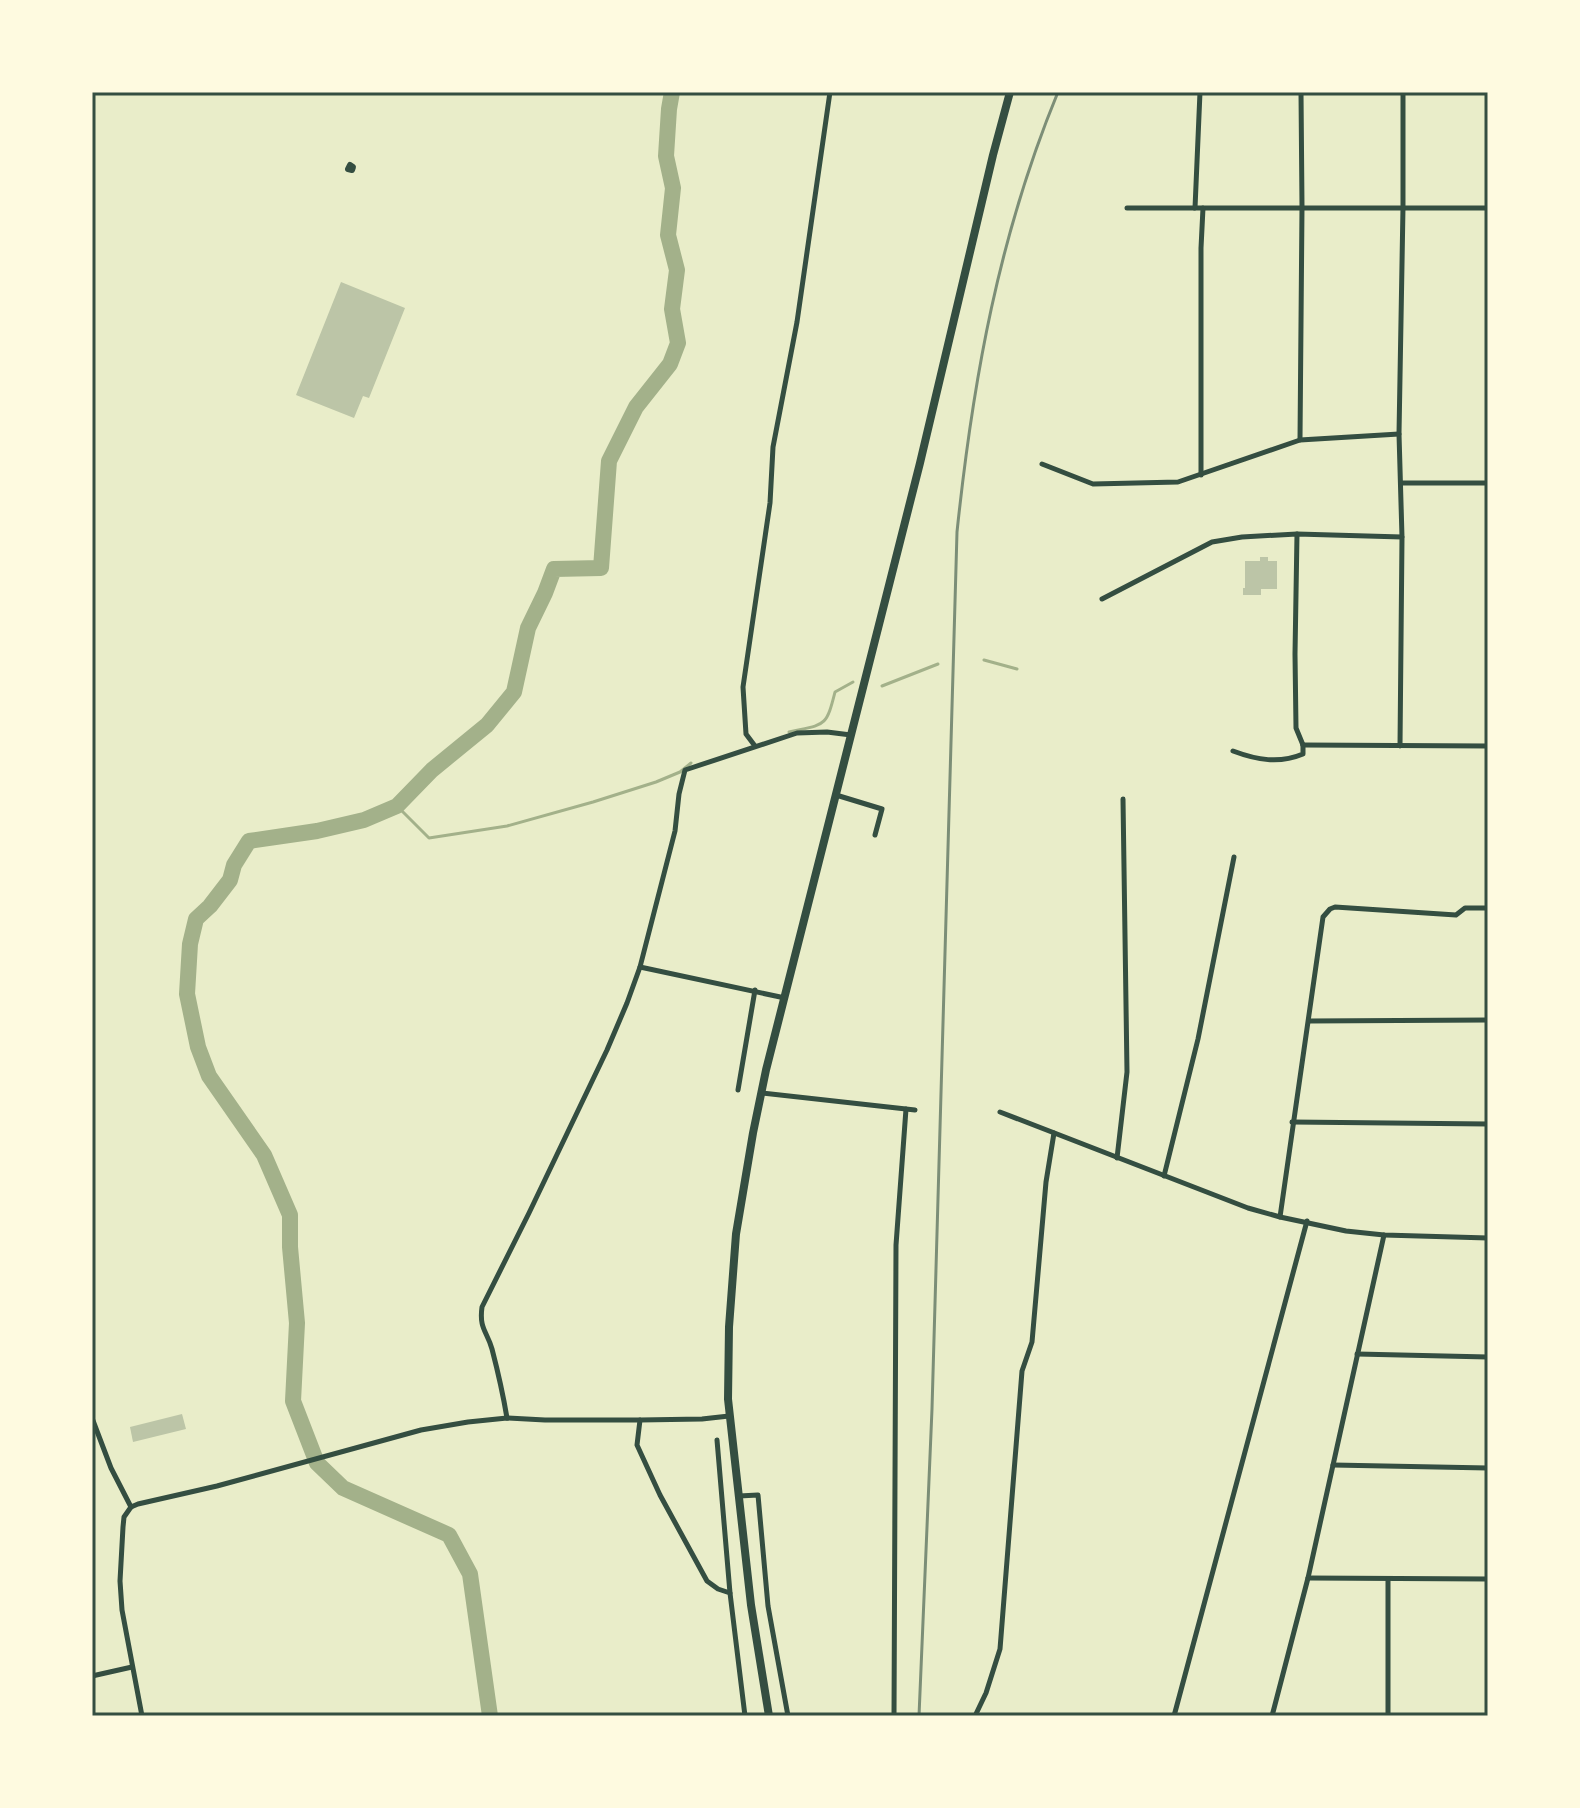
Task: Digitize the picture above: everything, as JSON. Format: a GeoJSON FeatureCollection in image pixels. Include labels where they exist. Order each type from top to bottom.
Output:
{"type":"FeatureCollection","features":[{"type":"Feature","properties":{"kind":"main road"},"geometry":{"type":"LineString","coordinates":[[769,1716],[751,1605],[729,1416],[729,1327],[736,1234],[761,1093],[1010,92]]}},
{"type":"Feature","properties":{"kind":"street"},"geometry":{"type":"LineString","coordinates":[[755,746],[746,734],[743,687],[770,503],[773,447],[797,322],[830,92]]}},
{"type":"Feature","properties":{"kind":"street"},"geometry":{"type":"LineString","coordinates":[[1195,208],[1200,92]]}},
{"type":"Feature","properties":{"kind":"street"},"geometry":{"type":"LineString","coordinates":[[1300,440],[1301,92]]}},
{"type":"Feature","properties":{"kind":"street"},"geometry":{"type":"LineString","coordinates":[[1400,746],[1402,537],[1399,434],[1403,92]]}},
{"type":"Feature","properties":{"kind":"street"},"geometry":{"type":"LineString","coordinates":[[1127,208],[1488,208]]}},
{"type":"Feature","properties":{"kind":"street"},"geometry":{"type":"LineString","coordinates":[[1201,475],[1203,208]]}},
{"type":"Feature","properties":{"kind":"street"},"geometry":{"type":"LineString","coordinates":[[1042,464],[1093,484],[1178,482],[1300,440],[1399,434]]}},
{"type":"Feature","properties":{"kind":"street"},"geometry":{"type":"LineString","coordinates":[[1401,483],[1488,483]]}},
{"type":"Feature","properties":{"kind":"street"},"geometry":{"type":"LineString","coordinates":[[1102,599],[1212,542],[1297,534],[1402,537]]}},
{"type":"Feature","properties":{"kind":"street"},"geometry":{"type":"LineString","coordinates":[[1233,751],[1253,759],[1289,760],[1303,754],[1296,728],[1297,534]]}},
{"type":"Feature","properties":{"kind":"street"},"geometry":{"type":"LineString","coordinates":[[507,1418],[502,1387],[480,1320],[482,1307],[607,1050],[640,967],[675,831],[685,770],[797,733],[851,735]]}},
{"type":"Feature","properties":{"kind":"street"},"geometry":{"type":"LineString","coordinates":[[1303,745],[1488,746]]}},
{"type":"Feature","properties":{"kind":"street"},"geometry":{"type":"LineString","coordinates":[[836,795],[882,809],[875,835]]}},
{"type":"Feature","properties":{"kind":"street"},"geometry":{"type":"LineString","coordinates":[[1117,1158],[1127,1072],[1123,799]]}},
{"type":"Feature","properties":{"kind":"street"},"geometry":{"type":"LineString","coordinates":[[1164,1176],[1198,1039],[1234,857]]}},
{"type":"Feature","properties":{"kind":"street"},"geometry":{"type":"LineString","coordinates":[[1280,1217],[1323,917],[1335,907],[1456,915],[1465,908],[1488,908]]}},
{"type":"Feature","properties":{"kind":"street"},"geometry":{"type":"LineString","coordinates":[[640,967],[786,998]]}},
{"type":"Feature","properties":{"kind":"street"},"geometry":{"type":"LineString","coordinates":[[738,1090],[755,990]]}},
{"type":"Feature","properties":{"kind":"street"},"geometry":{"type":"LineString","coordinates":[[1309,1021],[1488,1020]]}},
{"type":"Feature","properties":{"kind":"street"},"geometry":{"type":"LineString","coordinates":[[761,1093],[915,1110]]}},
{"type":"Feature","properties":{"kind":"street"},"geometry":{"type":"LineString","coordinates":[[894,1716],[896,1245],[906,1109]]}},
{"type":"Feature","properties":{"kind":"street"},"geometry":{"type":"LineString","coordinates":[[1000,1112],[1248,1208],[1280,1217],[1346,1231],[1384,1235],[1488,1238]]}},
{"type":"Feature","properties":{"kind":"street"},"geometry":{"type":"LineString","coordinates":[[1292,1122],[1488,1124]]}},
{"type":"Feature","properties":{"kind":"street"},"geometry":{"type":"LineString","coordinates":[[976,1716],[1000,1649],[1022,1371],[1032,1342],[1046,1182],[1054,1133]]}},
{"type":"Feature","properties":{"kind":"street"},"geometry":{"type":"LineString","coordinates":[[1174,1716],[1307,1221]]}},
{"type":"Feature","properties":{"kind":"street"},"geometry":{"type":"LineString","coordinates":[[1272,1716],[1308,1578],[1384,1235]]}},
{"type":"Feature","properties":{"kind":"street"},"geometry":{"type":"LineString","coordinates":[[1357,1354],[1488,1357]]}},
{"type":"Feature","properties":{"kind":"street"},"geometry":{"type":"LineString","coordinates":[[142,1716],[122,1610],[120,1581],[124,1517],[131,1507],[421,1430],[507,1418],[640,1420],[729,1416]]}},
{"type":"Feature","properties":{"kind":"street"},"geometry":{"type":"LineString","coordinates":[[92,1418],[111,1468],[131,1507]]}},
{"type":"Feature","properties":{"kind":"street"},"geometry":{"type":"LineString","coordinates":[[640,1420],[637,1445],[660,1495],[707,1581],[730,1593]]}},
{"type":"Feature","properties":{"kind":"street"},"geometry":{"type":"LineString","coordinates":[[717,1440],[730,1593],[745,1716]]}},
{"type":"Feature","properties":{"kind":"street"},"geometry":{"type":"LineString","coordinates":[[1333,1465],[1488,1468]]}},
{"type":"Feature","properties":{"kind":"street"},"geometry":{"type":"LineString","coordinates":[[739,1496],[758,1495],[768,1606],[788,1716]]}},
{"type":"Feature","properties":{"kind":"street"},"geometry":{"type":"LineString","coordinates":[[1308,1578],[1488,1579]]}},
{"type":"Feature","properties":{"kind":"street"},"geometry":{"type":"LineString","coordinates":[[1388,1580],[1388,1716]]}},
{"type":"Feature","properties":{"kind":"street"},"geometry":{"type":"LineString","coordinates":[[92,1676],[132,1667]]}},
{"type":"Feature","properties":{"kind":"building"},"geometry":{"type":"Polygon","coordinates":[[[341,282],[405,308],[369,398],[363,396],[354,418],[296,395],[341,282]]]}},
{"type":"Feature","properties":{"kind":"building"},"geometry":{"type":"Polygon","coordinates":[[[1260,557],[1277,561],[1277,589],[1261,589],[1261,595],[1243,595],[1245,561],[1260,561],[1260,557]]]}},
{"type":"Feature","properties":{"kind":"building"},"geometry":{"type":"Polygon","coordinates":[[[182,1414],[186,1429],[133,1442],[130,1427],[182,1414]]]}},
{"type":"Feature","properties":{"kind":"waterway"},"geometry":{"type":"LineString","coordinates":[[490,1716],[470,1574],[449,1535],[343,1488],[317,1463],[293,1401],[297,1323],[290,1215],[264,1155],[209,1076],[198,1047],[187,994],[190,944],[196,919],[230,880],[234,865],[249,841],[364,820],[397,806],[432,770],[487,725],[514,692],[528,628],[554,569],[601,568],[609,461],[636,407],[670,364],[678,343],[672,309],[677,270],[668,235],[673,188],[666,156],[672,92]]}},
{"type":"Feature","properties":{"kind":"waterway"},"geometry":{"type":"LineString","coordinates":[[984,660],[1017,669]]}},
{"type":"Feature","properties":{"kind":"waterway"},"geometry":{"type":"LineString","coordinates":[[882,686],[938,664]]}},
{"type":"Feature","properties":{"kind":"waterway"},"geometry":{"type":"LineString","coordinates":[[789,732],[822,722],[829,712],[835,692],[853,682]]}},
{"type":"Feature","properties":{"kind":"waterway"},"geometry":{"type":"LineString","coordinates":[[397,806],[429,838],[507,826],[593,802],[656,782],[680,772],[691,763]]}},
{"type":"Feature","properties":{"kind":"railway"},"geometry":{"type":"LineString","coordinates":[[919,1716],[932,1409],[957,532],[971,419],[991,308],[1020,200],[1058,92]]}}]}
